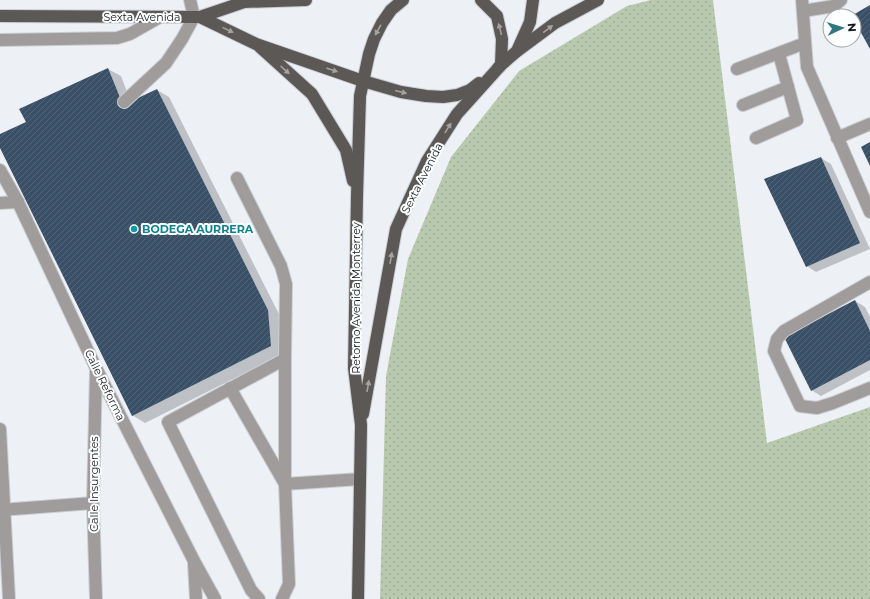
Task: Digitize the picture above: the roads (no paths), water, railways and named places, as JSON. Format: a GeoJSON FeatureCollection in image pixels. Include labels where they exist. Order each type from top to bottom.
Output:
{"type":"FeatureCollection","features":[{"type":"Feature","properties":{"kind":"main road","name":"Sexta Avenida"},"geometry":{"type":"LineString","coordinates":[[0,16],[197,17],[244,2],[306,0]]}},
{"type":"Feature","properties":{"kind":"main road"},"geometry":{"type":"LineString","coordinates":[[357,196],[360,96],[369,54],[382,23],[392,10],[403,0]]}},
{"type":"Feature","properties":{"kind":"main road"},"geometry":{"type":"LineString","coordinates":[[197,17],[256,44],[363,81],[411,94],[443,97],[457,95],[470,90],[501,65],[502,38],[497,16],[481,0]]}},
{"type":"Feature","properties":{"kind":"main road"},"geometry":{"type":"LineString","coordinates":[[516,52],[530,22],[533,0]]}},
{"type":"Feature","properties":{"kind":"main road","name":"Sexta Avenida"},"geometry":{"type":"LineString","coordinates":[[361,425],[396,229],[427,161],[457,114],[501,65],[516,52],[555,24],[598,0]]}},
{"type":"Feature","properties":{"kind":"main road"},"geometry":{"type":"LineString","coordinates":[[256,44],[312,94],[346,150],[357,196]]}},
{"type":"Feature","properties":{"kind":"main road","name":"Retorno Avenida Monterrey"},"geometry":{"type":"LineString","coordinates":[[357,196],[354,368],[361,425]]}},
{"type":"Feature","properties":{"kind":"main road"},"geometry":{"type":"LineString","coordinates":[[358,599],[361,425]]}},
{"type":"Feature","properties":{"kind":"street"},"geometry":{"type":"LineString","coordinates":[[124,102],[166,63],[197,17],[190,0]]}},
{"type":"Feature","properties":{"kind":"street"},"geometry":{"type":"LineString","coordinates":[[841,0],[834,6],[802,6],[807,67],[870,212]]}},
{"type":"Feature","properties":{"kind":"street"},"geometry":{"type":"LineString","coordinates":[[0,40],[117,38],[130,34],[160,17]]}},
{"type":"Feature","properties":{"kind":"street"},"geometry":{"type":"LineString","coordinates":[[737,69],[805,43]]}},
{"type":"Feature","properties":{"kind":"street"},"geometry":{"type":"LineString","coordinates":[[756,138],[797,120],[779,54]]}},
{"type":"Feature","properties":{"kind":"street"},"geometry":{"type":"LineString","coordinates":[[743,105],[788,87]]}},
{"type":"Feature","properties":{"kind":"street"},"geometry":{"type":"LineString","coordinates":[[837,138],[870,124]]}},
{"type":"Feature","properties":{"kind":"street","name":"Calle Reforma"},"geometry":{"type":"LineString","coordinates":[[0,170],[18,202],[96,368],[194,561],[215,599]]}},
{"type":"Feature","properties":{"kind":"street"},"geometry":{"type":"LineString","coordinates":[[237,178],[281,266],[286,284],[284,359],[285,484],[289,584],[282,599]]}},
{"type":"Feature","properties":{"kind":"street"},"geometry":{"type":"LineString","coordinates":[[0,203],[18,202]]}},
{"type":"Feature","properties":{"kind":"street"},"geometry":{"type":"LineString","coordinates":[[870,282],[784,331],[777,338],[774,351],[800,406],[816,408],[833,403],[870,388]]}},
{"type":"Feature","properties":{"kind":"street"},"geometry":{"type":"LineString","coordinates":[[260,599],[251,590],[168,422],[284,359]]}},
{"type":"Feature","properties":{"kind":"street","name":"Calle Insurgentes"},"geometry":{"type":"LineString","coordinates":[[96,368],[93,504],[96,599]]}},
{"type":"Feature","properties":{"kind":"street"},"geometry":{"type":"LineString","coordinates":[[230,388],[285,484]]}},
{"type":"Feature","properties":{"kind":"street"},"geometry":{"type":"LineString","coordinates":[[0,429],[2,510],[9,599]]}},
{"type":"Feature","properties":{"kind":"street"},"geometry":{"type":"LineString","coordinates":[[285,484],[360,479]]}},
{"type":"Feature","properties":{"kind":"street"},"geometry":{"type":"LineString","coordinates":[[2,510],[93,504]]}},
{"type":"Feature","properties":{"kind":"street"},"geometry":{"type":"LineString","coordinates":[[194,561],[196,599]]}},
{"type":"Feature","properties":{"kind":"place","name":"BODEGA AURRERA"},"geometry":{"type":"Point","coordinates":[134,229]}}]}
